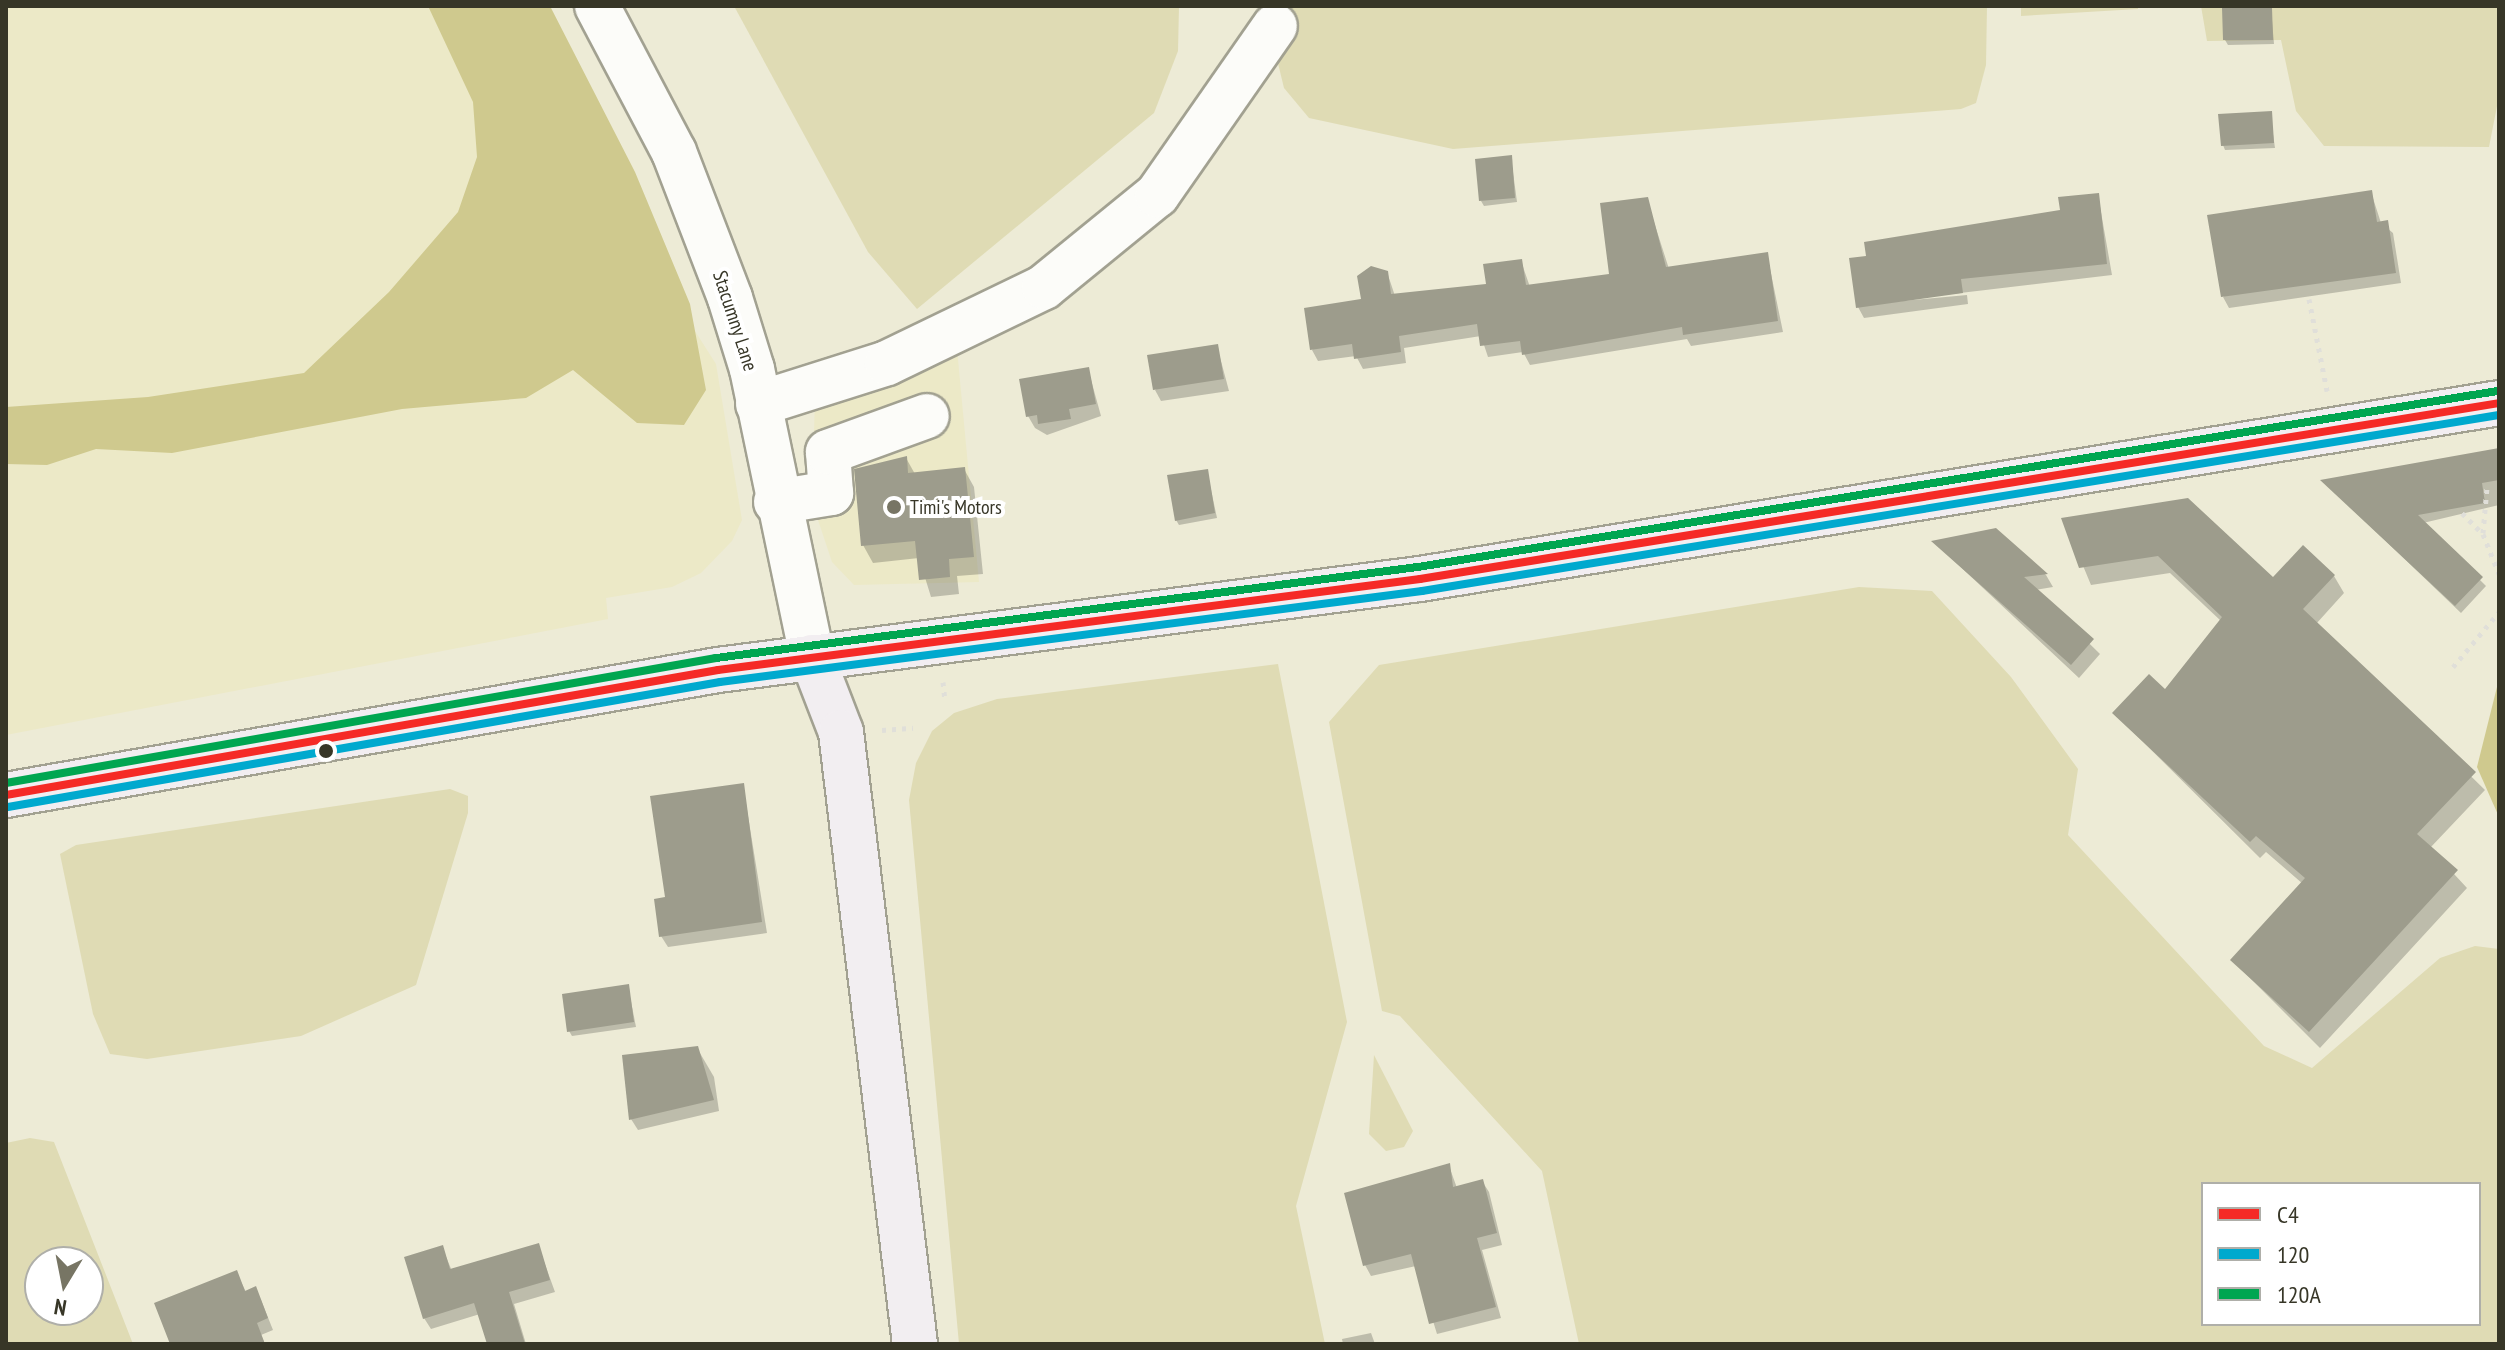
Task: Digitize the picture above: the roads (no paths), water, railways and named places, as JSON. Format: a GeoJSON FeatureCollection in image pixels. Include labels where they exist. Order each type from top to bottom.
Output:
{"type":"FeatureCollection","features":[{"type":"Feature","properties":{"kind":"main road"},"geometry":{"type":"LineString","coordinates":[[6,795],[812,657],[1420,579],[2499,403]]}},
{"type":"Feature","properties":{"kind":"main road"},"geometry":{"type":"LineString","coordinates":[[812,657],[841,732],[915,1344]]}},
{"type":"Feature","properties":{"kind":"street","name":"Stacumny Lane"},"geometry":{"type":"LineString","coordinates":[[597,6],[674,152],[730,298],[758,404],[776,502],[812,657]]}},
{"type":"Feature","properties":{"kind":"street"},"geometry":{"type":"LineString","coordinates":[[758,404],[915,352],[1044,287],[1157,195],[1275,26]]}},
{"type":"Feature","properties":{"kind":"street"},"geometry":{"type":"LineString","coordinates":[[776,502],[831,493],[828,452],[927,416]]}},
{"type":"Feature","properties":{"kind":"place","name":"Timi's Motors"},"geometry":{"type":"Point","coordinates":[894,507]}}]}
